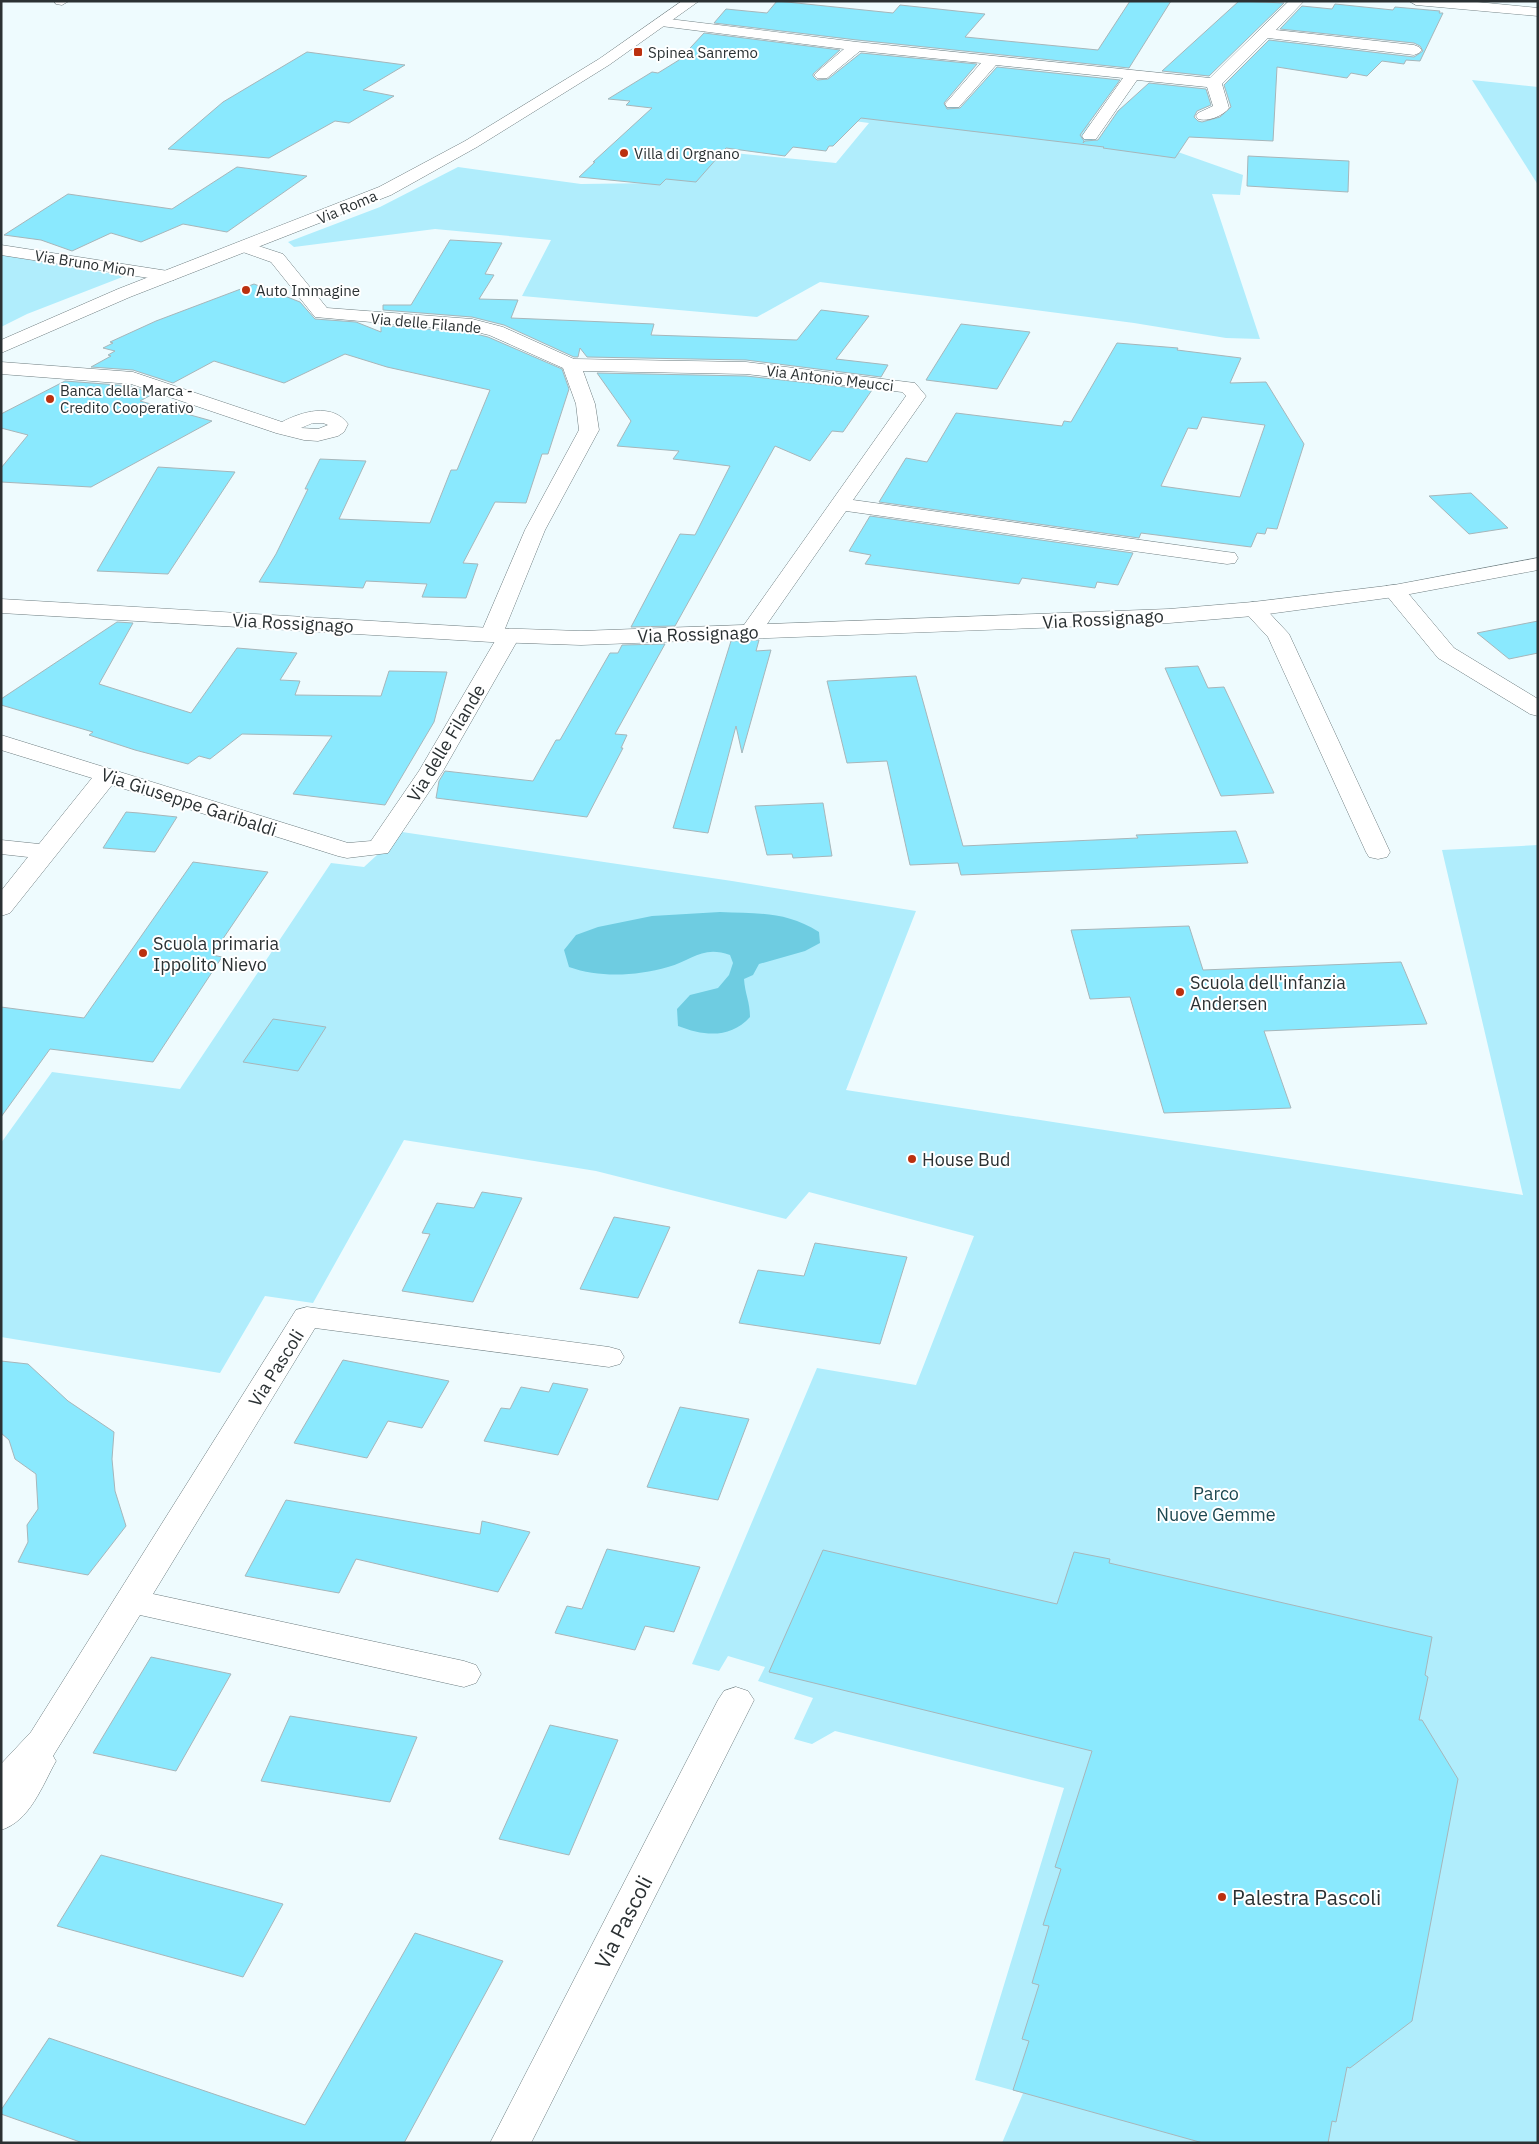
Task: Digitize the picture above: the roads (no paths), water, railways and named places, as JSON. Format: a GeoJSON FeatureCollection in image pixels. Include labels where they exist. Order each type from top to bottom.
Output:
{"type":"FeatureCollection","features":[{"type":"Feature","properties":{"kind":"street","name":"Via Roma"},"geometry":{"type":"LineString","coordinates":[[664,19],[679,1]]}},
{"type":"Feature","properties":{"kind":"street","name":"Via Roma"},"geometry":{"type":"LineString","coordinates":[[1,348],[75,314],[168,276],[352,205],[423,171],[471,144],[604,62],[692,1]]}},
{"type":"Feature","properties":{"kind":"street"},"geometry":{"type":"LineString","coordinates":[[1214,83],[1297,1]]}},
{"type":"Feature","properties":{"kind":"street"},"geometry":{"type":"LineString","coordinates":[[1416,1],[1485,4],[1538,12]]}},
{"type":"Feature","properties":{"kind":"street"},"geometry":{"type":"LineString","coordinates":[[664,19],[857,46],[1214,83]]}},
{"type":"Feature","properties":{"kind":"street"},"geometry":{"type":"LineString","coordinates":[[1265,33],[1414,50]]}},
{"type":"Feature","properties":{"kind":"street"},"geometry":{"type":"LineString","coordinates":[[822,75],[857,46]]}},
{"type":"Feature","properties":{"kind":"street"},"geometry":{"type":"LineString","coordinates":[[953,104],[992,60]]}},
{"type":"Feature","properties":{"kind":"street"},"geometry":{"type":"LineString","coordinates":[[1090,136],[1133,75]]}},
{"type":"Feature","properties":{"kind":"street"},"geometry":{"type":"LineString","coordinates":[[1204,116],[1221,108],[1214,83]]}},
{"type":"Feature","properties":{"kind":"street","name":"Via delle Filande"},"geometry":{"type":"LineString","coordinates":[[246,247],[277,258],[321,313],[472,325],[496,331],[570,365],[583,392],[589,418],[589,430],[535,530],[500,636],[433,766],[399,822],[379,848]]}},
{"type":"Feature","properties":{"kind":"street","name":"Via Bruno Mion"},"geometry":{"type":"LineString","coordinates":[[1,250],[168,276]]}},
{"type":"Feature","properties":{"kind":"street","name":"Via Antonio Meucci"},"geometry":{"type":"LineString","coordinates":[[570,365],[746,368],[908,387],[916,396],[750,632]]}},
{"type":"Feature","properties":{"kind":"street"},"geometry":{"type":"LineString","coordinates":[[1,368],[133,378],[283,428]]}},
{"type":"Feature","properties":{"kind":"street"},"geometry":{"type":"LineString","coordinates":[[841,504],[1227,558]]}},
{"type":"Feature","properties":{"kind":"street","name":"Via Rossignago"},"geometry":{"type":"LineString","coordinates":[[1,606],[500,636],[615,637],[1140,617],[1253,609],[1394,592],[1538,564]]}},
{"type":"Feature","properties":{"kind":"street"},"geometry":{"type":"LineString","coordinates":[[1394,592],[1446,653],[1538,709]]}},
{"type":"Feature","properties":{"kind":"street"},"geometry":{"type":"LineString","coordinates":[[1253,609],[1278,634],[1378,852]]}},
{"type":"Feature","properties":{"kind":"street","name":"Via Giuseppe Garibaldi"},"geometry":{"type":"LineString","coordinates":[[1,742],[347,851],[379,848]]}},
{"type":"Feature","properties":{"kind":"street"},"geometry":{"type":"LineString","coordinates":[[1,908],[107,776]]}},
{"type":"Feature","properties":{"kind":"street"},"geometry":{"type":"LineString","coordinates":[[1,847],[46,852]]}},
{"type":"Feature","properties":{"kind":"street","name":"Via Pascoli"},"geometry":{"type":"LineString","coordinates":[[1,1782],[17,1772],[44,1742],[307,1316],[609,1357]]}},
{"type":"Feature","properties":{"kind":"street"},"geometry":{"type":"LineString","coordinates":[[131,1601],[464,1674]]}},
{"type":"Feature","properties":{"kind":"street","name":"Via Pascoli"},"geometry":{"type":"LineString","coordinates":[[510,2143],[736,1700]]}},
{"type":"Feature","properties":{"kind":"street","name":"Via Pascoli"},"geometry":{"type":"LineString","coordinates":[[1,1816],[20,1794],[37,1764],[44,1742]]}},
{"type":"Feature","properties":{"kind":"place","name":"Spinea Sanremo"},"geometry":{"type":"Point","coordinates":[638,52]}},
{"type":"Feature","properties":{"kind":"place","name":"Villa di Orgnano"},"geometry":{"type":"Point","coordinates":[624,153]}},
{"type":"Feature","properties":{"kind":"place","name":"Auto Immagine"},"geometry":{"type":"Point","coordinates":[246,290]}},
{"type":"Feature","properties":{"kind":"place","name":"Banca della Marca - Credito Cooperativo"},"geometry":{"type":"Point","coordinates":[50,399]}},
{"type":"Feature","properties":{"kind":"place","name":"Scuola primaria Ippolito Nievo"},"geometry":{"type":"Point","coordinates":[143,953]}},
{"type":"Feature","properties":{"kind":"place","name":"Scuola dell'infanzia Andersen"},"geometry":{"type":"Point","coordinates":[1180,992]}},
{"type":"Feature","properties":{"kind":"place","name":"House Bud"},"geometry":{"type":"Point","coordinates":[912,1159]}},
{"type":"Feature","properties":{"kind":"place","name":"Palestra Pascoli"},"geometry":{"type":"Point","coordinates":[1222,1897]}},
{"type":"Feature","properties":{"kind":"park label","name":"Parco Nuove Gemme"},"geometry":{"type":"Point","coordinates":[1216,1504]}}]}
